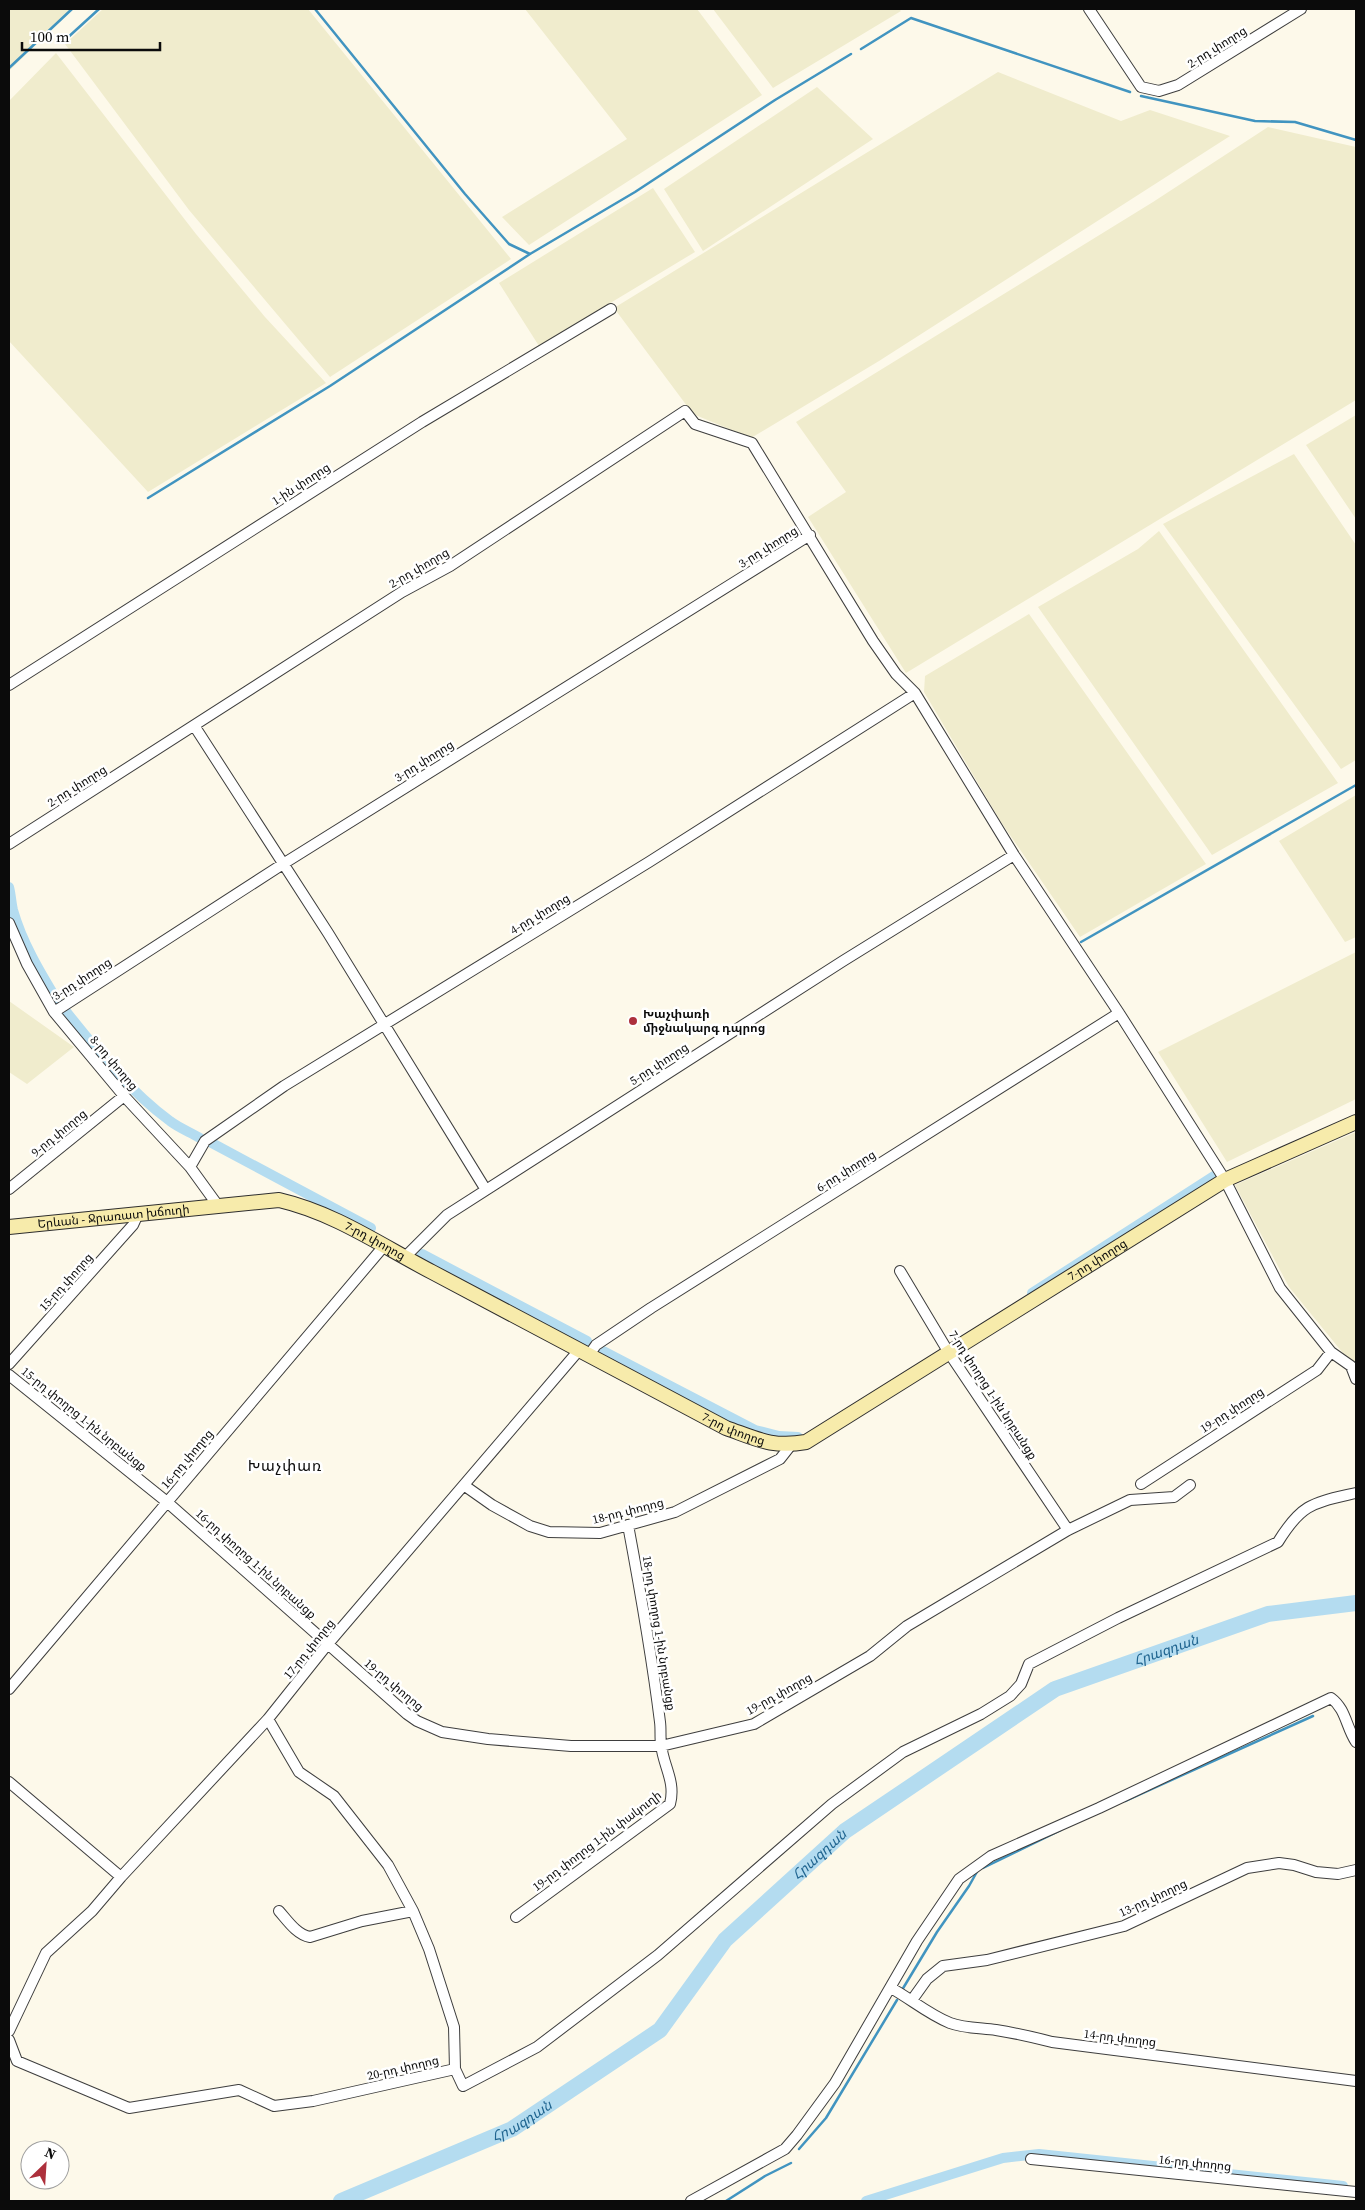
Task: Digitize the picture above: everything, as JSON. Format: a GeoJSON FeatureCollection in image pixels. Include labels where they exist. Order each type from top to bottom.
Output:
{"type":"FeatureCollection","features":[{"type":"Feature","properties":{"kind":"main road"},"geometry":{"type":"LineString","coordinates":[[1225,1180],[1356,1122]]}},
{"type":"Feature","properties":{"kind":"main road","name":"7-րդ փողոց"},"geometry":{"type":"LineString","coordinates":[[219,1206],[279,1200],[303,1206],[337,1220],[404,1258],[726,1428],[770,1444],[791,1445],[806,1442],[1225,1180]]}},
{"type":"Feature","properties":{"kind":"main road","name":"Երևան - Ջրառատ խճուղի"},"geometry":{"type":"LineString","coordinates":[[9,1227],[219,1206]]}},
{"type":"Feature","properties":{"kind":"street","name":"2-րդ փողոց"},"geometry":{"type":"LineString","coordinates":[[1089,9],[1141,87],[1159,91],[1178,85],[1302,9]]}},
{"type":"Feature","properties":{"kind":"street","name":"1-ին փողոց"},"geometry":{"type":"LineString","coordinates":[[9,685],[422,422],[611,309]]}},
{"type":"Feature","properties":{"kind":"street","name":"2-րդ փողոց"},"geometry":{"type":"LineString","coordinates":[[9,844],[195,727],[402,592],[450,566],[685,412],[695,424],[752,443],[810,535]]}},
{"type":"Feature","properties":{"kind":"street"},"geometry":{"type":"LineString","coordinates":[[810,535],[873,641],[896,674],[915,693],[1014,855],[1119,1013],[1225,1180],[1280,1288],[1331,1352],[1351,1366],[1356,1379]]}},
{"type":"Feature","properties":{"kind":"street","name":"3-րդ փողոց"},"geometry":{"type":"LineString","coordinates":[[54,1012],[283,864],[810,535]]}},
{"type":"Feature","properties":{"kind":"street","name":"4-րդ փողոց"},"geometry":{"type":"LineString","coordinates":[[190,1167],[205,1141],[284,1086],[649,862],[915,693]]}},
{"type":"Feature","properties":{"kind":"street"},"geometry":{"type":"LineString","coordinates":[[195,727],[328,932],[486,1190]]}},
{"type":"Feature","properties":{"kind":"street","name":"5-րդ փողոց"},"geometry":{"type":"LineString","coordinates":[[404,1258],[447,1215],[834,966],[1014,855]]}},
{"type":"Feature","properties":{"kind":"street","name":"8-րդ փողոց"},"geometry":{"type":"LineString","coordinates":[[9,922],[27,964],[54,1012],[124,1096],[190,1167],[219,1206]]}},
{"type":"Feature","properties":{"kind":"street","name":"6-րդ փողոց"},"geometry":{"type":"LineString","coordinates":[[584,1352],[1119,1013]]}},
{"type":"Feature","properties":{"kind":"street","name":"9-րդ փողոց"},"geometry":{"type":"LineString","coordinates":[[9,1190],[124,1096]]}},
{"type":"Feature","properties":{"kind":"street","name":"15-րդ փողոց"},"geometry":{"type":"LineString","coordinates":[[9,1364],[133,1225],[138,1214]]}},
{"type":"Feature","properties":{"kind":"street","name":"16-րդ փողոց"},"geometry":{"type":"LineString","coordinates":[[9,1689],[384,1246]]}},
{"type":"Feature","properties":{"kind":"street","name":"7-րդ փողոց 1-ին նրբանցք"},"geometry":{"type":"LineString","coordinates":[[900,1271],[949,1353],[1068,1530]]}},
{"type":"Feature","properties":{"kind":"street","name":"17-րդ փողոց"},"geometry":{"type":"LineString","coordinates":[[9,2031],[46,1953],[92,1911],[120,1877],[268,1719],[327,1645],[584,1352]]}},
{"type":"Feature","properties":{"kind":"street","name":"19-րդ փողոց"},"geometry":{"type":"LineString","coordinates":[[1140,1484],[1317,1370],[1331,1352]]}},
{"type":"Feature","properties":{"kind":"street","name":"15-րդ փողոց 1-ին նրբանցք"},"geometry":{"type":"LineString","coordinates":[[9,1375],[167,1502]]}},
{"type":"Feature","properties":{"kind":"street","name":"18-րդ փողոց"},"geometry":{"type":"LineString","coordinates":[[465,1486],[492,1505],[530,1526],[549,1532],[600,1534],[676,1512],[780,1459],[791,1445]]}},
{"type":"Feature","properties":{"kind":"street","name":"19-րդ փողոց"},"geometry":{"type":"LineString","coordinates":[[327,1645],[407,1714],[417,1721],[442,1732],[488,1739],[571,1746],[661,1746],[754,1724],[870,1656],[907,1626],[1068,1530],[1130,1500],[1174,1498],[1190,1484]]}},
{"type":"Feature","properties":{"kind":"street"},"geometry":{"type":"LineString","coordinates":[[455,2069],[463,2086],[537,2047],[658,1955],[852,1788],[903,1752],[981,1714],[1010,1696],[1021,1684],[1029,1664],[1118,1618],[1278,1542],[1292,1520],[1316,1502],[1356,1493]]}},
{"type":"Feature","properties":{"kind":"street","name":"16-րդ փողոց 1-ին նրբանցք"},"geometry":{"type":"LineString","coordinates":[[167,1502],[327,1645]]}},
{"type":"Feature","properties":{"kind":"street","name":"18-րդ փողոց 1-ին նրբանցք"},"geometry":{"type":"LineString","coordinates":[[628,1525],[641,1596],[660,1723],[661,1746]]}},
{"type":"Feature","properties":{"kind":"street"},"geometry":{"type":"LineString","coordinates":[[691,2201],[785,2149],[835,2083],[917,1941],[960,1879],[991,1856],[1099,1808],[1331,1698],[1340,1705],[1351,1735],[1356,1742]]}},
{"type":"Feature","properties":{"kind":"street","name":"20-րդ փողոց"},"geometry":{"type":"LineString","coordinates":[[9,2040],[17,2061],[129,2108],[239,2090],[274,2106],[313,2101],[455,2069],[454,2027],[429,1950],[413,1911],[388,1865],[334,1796],[299,1772],[268,1719]]}},
{"type":"Feature","properties":{"kind":"street","name":"19-րդ փողոց 1-ին փակուղի"},"geometry":{"type":"LineString","coordinates":[[516,1917],[670,1804],[673,1794],[672,1779],[661,1746]]}},
{"type":"Feature","properties":{"kind":"street"},"geometry":{"type":"LineString","coordinates":[[9,1782],[120,1877]]}},
{"type":"Feature","properties":{"kind":"street","name":"13-րդ փողոց"},"geometry":{"type":"LineString","coordinates":[[912,2000],[927,1979],[943,1966],[987,1960],[1124,1926],[1247,1868],[1279,1863],[1294,1865],[1316,1872],[1338,1874],[1356,1870]]}},
{"type":"Feature","properties":{"kind":"street"},"geometry":{"type":"LineString","coordinates":[[279,1911],[298,1931],[304,1936],[310,1937],[362,1921],[413,1911]]}},
{"type":"Feature","properties":{"kind":"street","name":"14-րդ փողոց"},"geometry":{"type":"LineString","coordinates":[[891,1988],[928,2012],[952,2024],[1018,2033],[1052,2042],[1356,2081]]}},
{"type":"Feature","properties":{"kind":"street","name":"16-րդ փողոց"},"geometry":{"type":"LineString","coordinates":[[1031,2159],[1356,2192]]}},
{"type":"Feature","properties":{"kind":"shaded area"},"geometry":{"type":"Polygon","coordinates":[[[9,9],[68,9],[70,11],[9,71],[9,9]]]}},
{"type":"Feature","properties":{"kind":"shaded area"},"geometry":{"type":"Polygon","coordinates":[[[103,9],[308,9],[511,259],[330,377],[189,210],[65,44],[103,9]]]}},
{"type":"Feature","properties":{"kind":"shaded area"},"geometry":{"type":"Polygon","coordinates":[[[525,9],[697,9],[762,95],[529,245],[502,217],[627,139],[525,9]]]}},
{"type":"Feature","properties":{"kind":"shaded area"},"geometry":{"type":"Polygon","coordinates":[[[713,9],[899,9],[901,11],[773,88],[713,9]]]}},
{"type":"Feature","properties":{"kind":"shaded area"},"geometry":{"type":"Polygon","coordinates":[[[56,53],[196,234],[265,317],[326,383],[148,492],[9,341],[9,101],[56,53]]]}},
{"type":"Feature","properties":{"kind":"shaded area"},"geometry":{"type":"Polygon","coordinates":[[[998,72],[1121,121],[1150,110],[1230,136],[879,361],[751,438],[693,414],[614,308],[998,72]]]}},
{"type":"Feature","properties":{"kind":"shaded area"},"geometry":{"type":"Polygon","coordinates":[[[817,87],[873,139],[703,251],[664,189],[817,87]]]}},
{"type":"Feature","properties":{"kind":"shaded area"},"geometry":{"type":"Polygon","coordinates":[[[1268,127],[1356,147],[1356,400],[906,673],[808,517],[846,492],[796,422],[1153,202],[1268,127]]]}},
{"type":"Feature","properties":{"kind":"shaded area"},"geometry":{"type":"Polygon","coordinates":[[[653,188],[695,252],[539,346],[499,283],[653,188]]]}},
{"type":"Feature","properties":{"kind":"shaded area"},"geometry":{"type":"Polygon","coordinates":[[[1356,415],[1356,519],[1306,445],[1356,415]]]}},
{"type":"Feature","properties":{"kind":"shaded area"},"geometry":{"type":"Polygon","coordinates":[[[1294,454],[1356,545],[1356,760],[1341,769],[1163,524],[1294,454]]]}},
{"type":"Feature","properties":{"kind":"shaded area"},"geometry":{"type":"Polygon","coordinates":[[[1159,531],[1338,783],[1212,855],[1038,607],[1138,549],[1159,531]]]}},
{"type":"Feature","properties":{"kind":"shaded area"},"geometry":{"type":"Polygon","coordinates":[[[1029,614],[1206,864],[1080,937],[1001,822],[924,692],[925,676],[1029,614]]]}},
{"type":"Feature","properties":{"kind":"shaded area"},"geometry":{"type":"Polygon","coordinates":[[[1356,795],[1356,937],[1345,942],[1279,841],[1356,795]]]}},
{"type":"Feature","properties":{"kind":"shaded area"},"geometry":{"type":"Polygon","coordinates":[[[1356,952],[1356,1099],[1227,1162],[1158,1052],[1356,952]]]}},
{"type":"Feature","properties":{"kind":"shaded area"},"geometry":{"type":"Polygon","coordinates":[[[9,1001],[74,1047],[27,1084],[9,1072],[9,1001]]]}},
{"type":"Feature","properties":{"kind":"shaded area"},"geometry":{"type":"Polygon","coordinates":[[[1356,1132],[1356,1369],[1289,1287],[1235,1185],[1356,1132]]]}},
{"type":"Feature","properties":{"kind":"waterway"},"geometry":{"type":"LineString","coordinates":[[9,68],[72,9]]}},
{"type":"Feature","properties":{"kind":"waterway"},"geometry":{"type":"LineString","coordinates":[[65,40],[99,9]]}},
{"type":"Feature","properties":{"kind":"waterway"},"geometry":{"type":"LineString","coordinates":[[315,9],[465,194],[509,244],[530,254]]}},
{"type":"Feature","properties":{"kind":"waterway"},"geometry":{"type":"LineString","coordinates":[[861,49],[911,18],[1130,92]]}},
{"type":"Feature","properties":{"kind":"waterway"},"geometry":{"type":"LineString","coordinates":[[148,498],[330,386],[530,254],[635,192],[775,100],[851,54]]}},
{"type":"Feature","properties":{"kind":"waterway"},"geometry":{"type":"LineString","coordinates":[[1141,96],[1255,121],[1295,122],[1356,140]]}},
{"type":"Feature","properties":{"kind":"waterway"},"geometry":{"type":"LineString","coordinates":[[1081,942],[1356,785]]}},
{"type":"Feature","properties":{"kind":"waterway"},"geometry":{"type":"LineString","coordinates":[[9,887],[13,910],[21,934],[57,1000]]}},
{"type":"Feature","properties":{"kind":"waterway"},"geometry":{"type":"LineString","coordinates":[[65,1010],[127,1083],[173,1123],[200,1138]]}},
{"type":"Feature","properties":{"kind":"waterway"},"geometry":{"type":"LineString","coordinates":[[210,1142],[371,1228]]}},
{"type":"Feature","properties":{"kind":"waterway"},"geometry":{"type":"LineString","coordinates":[[1032,1293],[1214,1176]]}},
{"type":"Feature","properties":{"kind":"waterway"},"geometry":{"type":"LineString","coordinates":[[422,1254],[587,1341]]}},
{"type":"Feature","properties":{"kind":"waterway"},"geometry":{"type":"LineString","coordinates":[[603,1351],[755,1430],[779,1436],[798,1437]]}},
{"type":"Feature","properties":{"kind":"waterway","name":"Հրազդան"},"geometry":{"type":"LineString","coordinates":[[341,2201],[512,2129],[660,2030],[725,1940],[845,1831],[1055,1689],[1268,1614],[1356,1603]]}},
{"type":"Feature","properties":{"kind":"waterway"},"geometry":{"type":"LineString","coordinates":[[1125,1801],[1313,1716]]}},
{"type":"Feature","properties":{"kind":"waterway"},"geometry":{"type":"LineString","coordinates":[[983,1868],[1061,1830]]}},
{"type":"Feature","properties":{"kind":"waterway"},"geometry":{"type":"LineString","coordinates":[[902,1990],[978,1870]]}},
{"type":"Feature","properties":{"kind":"waterway"},"geometry":{"type":"LineString","coordinates":[[799,2149],[826,2118],[897,2000]]}},
{"type":"Feature","properties":{"kind":"waterway"},"geometry":{"type":"LineString","coordinates":[[866,2201],[1003,2158],[1039,2154],[1343,2186]]}},
{"type":"Feature","properties":{"kind":"waterway"},"geometry":{"type":"LineString","coordinates":[[726,2201],[765,2176],[791,2163]]}},
{"type":"Feature","properties":{"kind":"place","name":"Խաչփառի միջնակարգ դպրոց"},"geometry":{"type":"Point","coordinates":[633,1021]}},
{"type":"Feature","properties":{"kind":"district","name":"Խաչփառ"},"geometry":{"type":"Point","coordinates":[285,1465]}}]}
